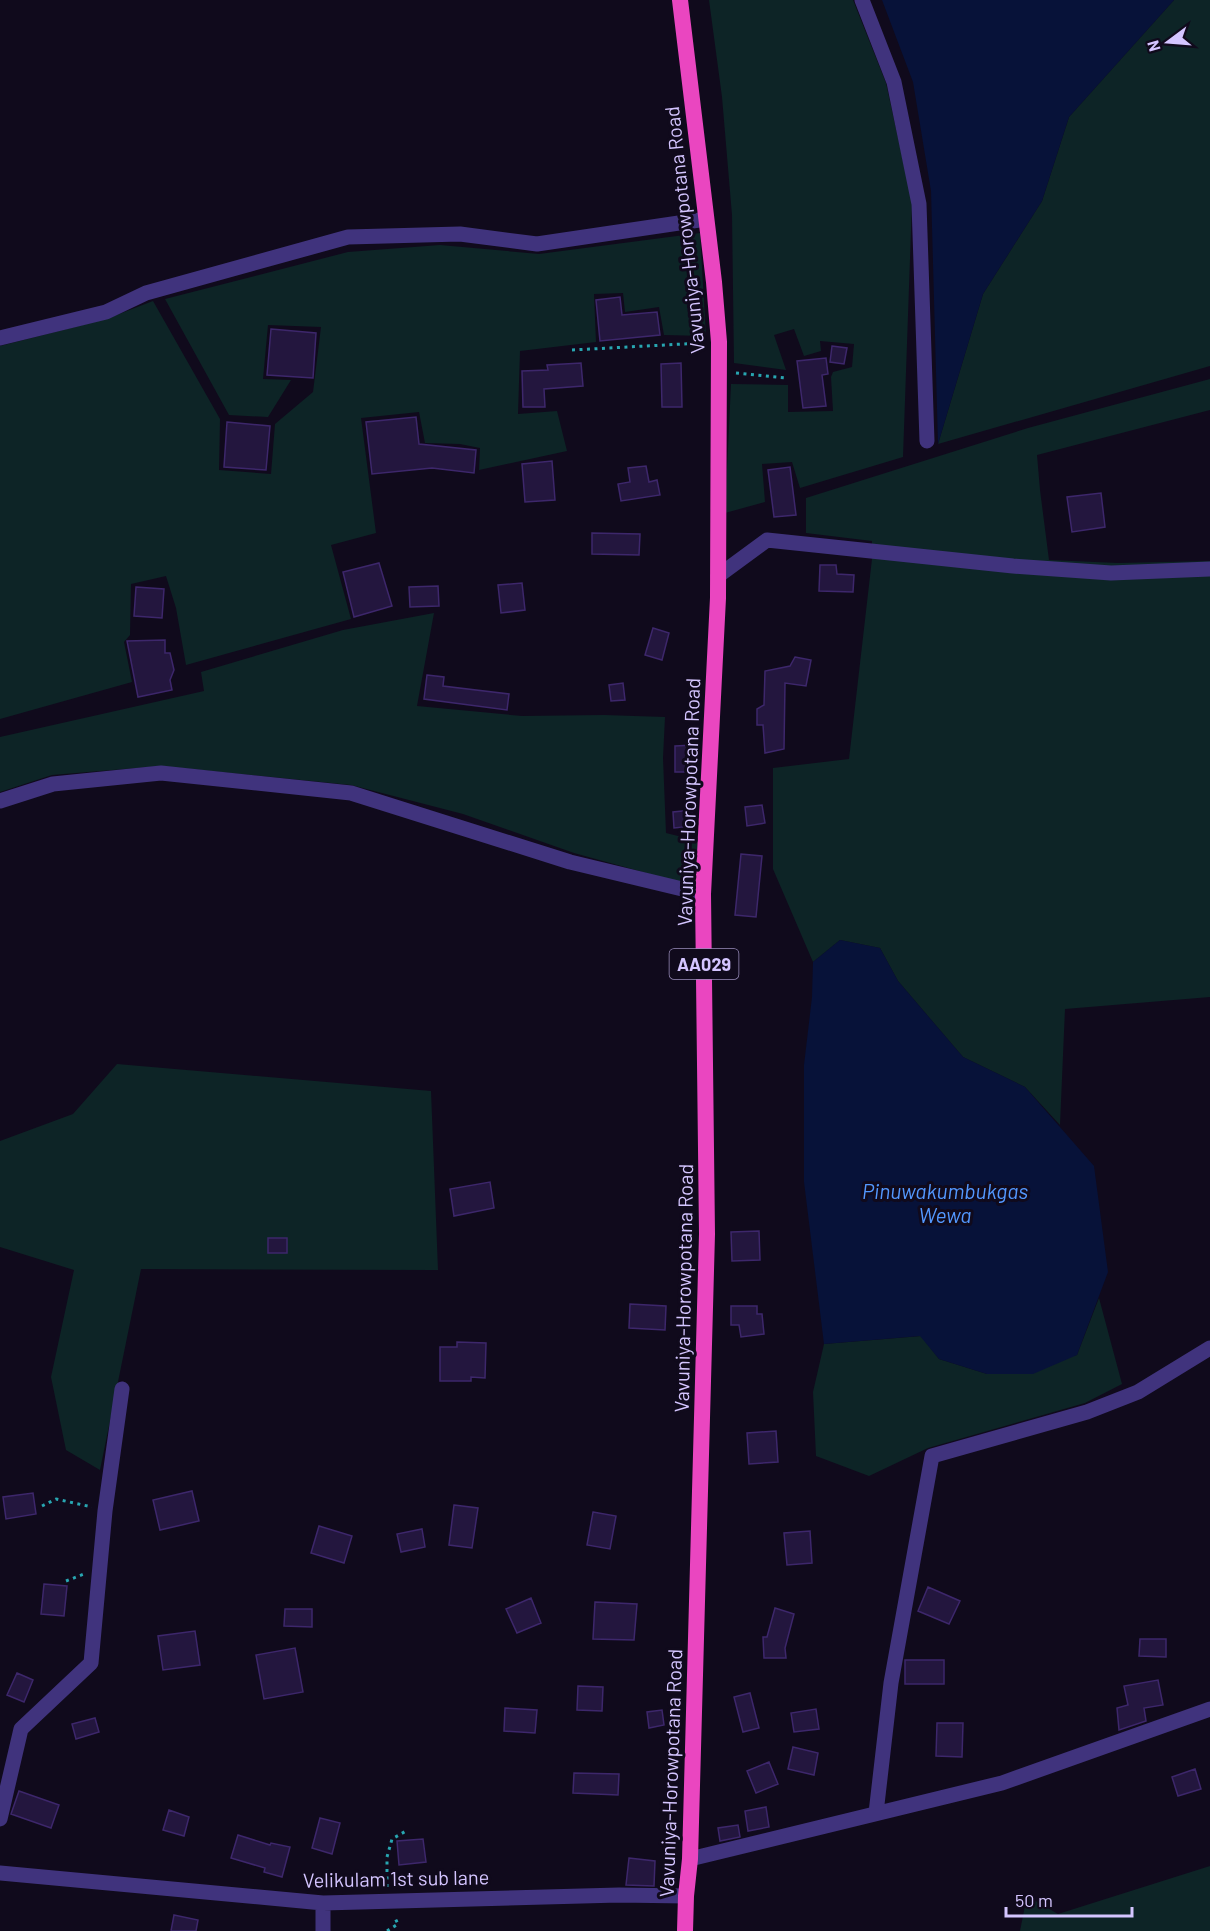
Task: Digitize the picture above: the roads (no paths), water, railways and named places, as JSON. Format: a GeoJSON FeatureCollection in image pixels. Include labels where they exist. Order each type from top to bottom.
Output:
{"type":"FeatureCollection","features":[{"type":"Feature","properties":{"kind":"highway","name":"Vavuniya-Horowpotana Road"},"geometry":{"type":"LineString","coordinates":[[680,0],[719,342],[718,576],[703,894],[707,1234],[690,1859],[685,1931]]}},
{"type":"Feature","properties":{"kind":"street"},"geometry":{"type":"LineString","coordinates":[[862,0],[894,82],[919,204],[927,441]]}},
{"type":"Feature","properties":{"kind":"street"},"geometry":{"type":"LineString","coordinates":[[0,338],[106,312],[146,293],[348,237],[460,234],[537,244],[706,219]]}},
{"type":"Feature","properties":{"kind":"street"},"geometry":{"type":"LineString","coordinates":[[718,576],[767,540],[1013,566],[1111,573],[1210,569]]}},
{"type":"Feature","properties":{"kind":"street"},"geometry":{"type":"LineString","coordinates":[[0,801],[53,784],[160,773],[351,793],[570,862],[703,894]]}},
{"type":"Feature","properties":{"kind":"street"},"geometry":{"type":"LineString","coordinates":[[876,1813],[891,1683],[932,1456],[1097,1408],[1138,1392],[1210,1348]]}},
{"type":"Feature","properties":{"kind":"street"},"geometry":{"type":"LineString","coordinates":[[0,1819],[21,1729],[91,1663],[105,1511],[122,1389]]}},
{"type":"Feature","properties":{"kind":"street"},"geometry":{"type":"LineString","coordinates":[[690,1859],[1002,1782],[1210,1709]]}},
{"type":"Feature","properties":{"kind":"street","name":"Velikulam 1st sub lane"},"geometry":{"type":"LineString","coordinates":[[0,1874],[323,1903],[686,1896]]}},
{"type":"Feature","properties":{"kind":"street"},"geometry":{"type":"LineString","coordinates":[[323,1903],[323,1931]]}},
{"type":"Feature","properties":{"kind":"water"},"geometry":{"type":"Polygon","coordinates":[[[882,0],[1174,0],[1069,117],[1042,201],[983,294],[938,444],[931,191],[913,82],[882,0]]]}},
{"type":"Feature","properties":{"kind":"water","name":"Pinuwakumbukgas Wewa"},"geometry":{"type":"Polygon","coordinates":[[[840,940],[880,948],[898,981],[963,1057],[1025,1087],[1094,1166],[1108,1272],[1077,1355],[1033,1374],[987,1374],[939,1359],[920,1336],[824,1344],[804,1182],[804,1065],[812,997],[813,962],[840,940]]]}}]}
